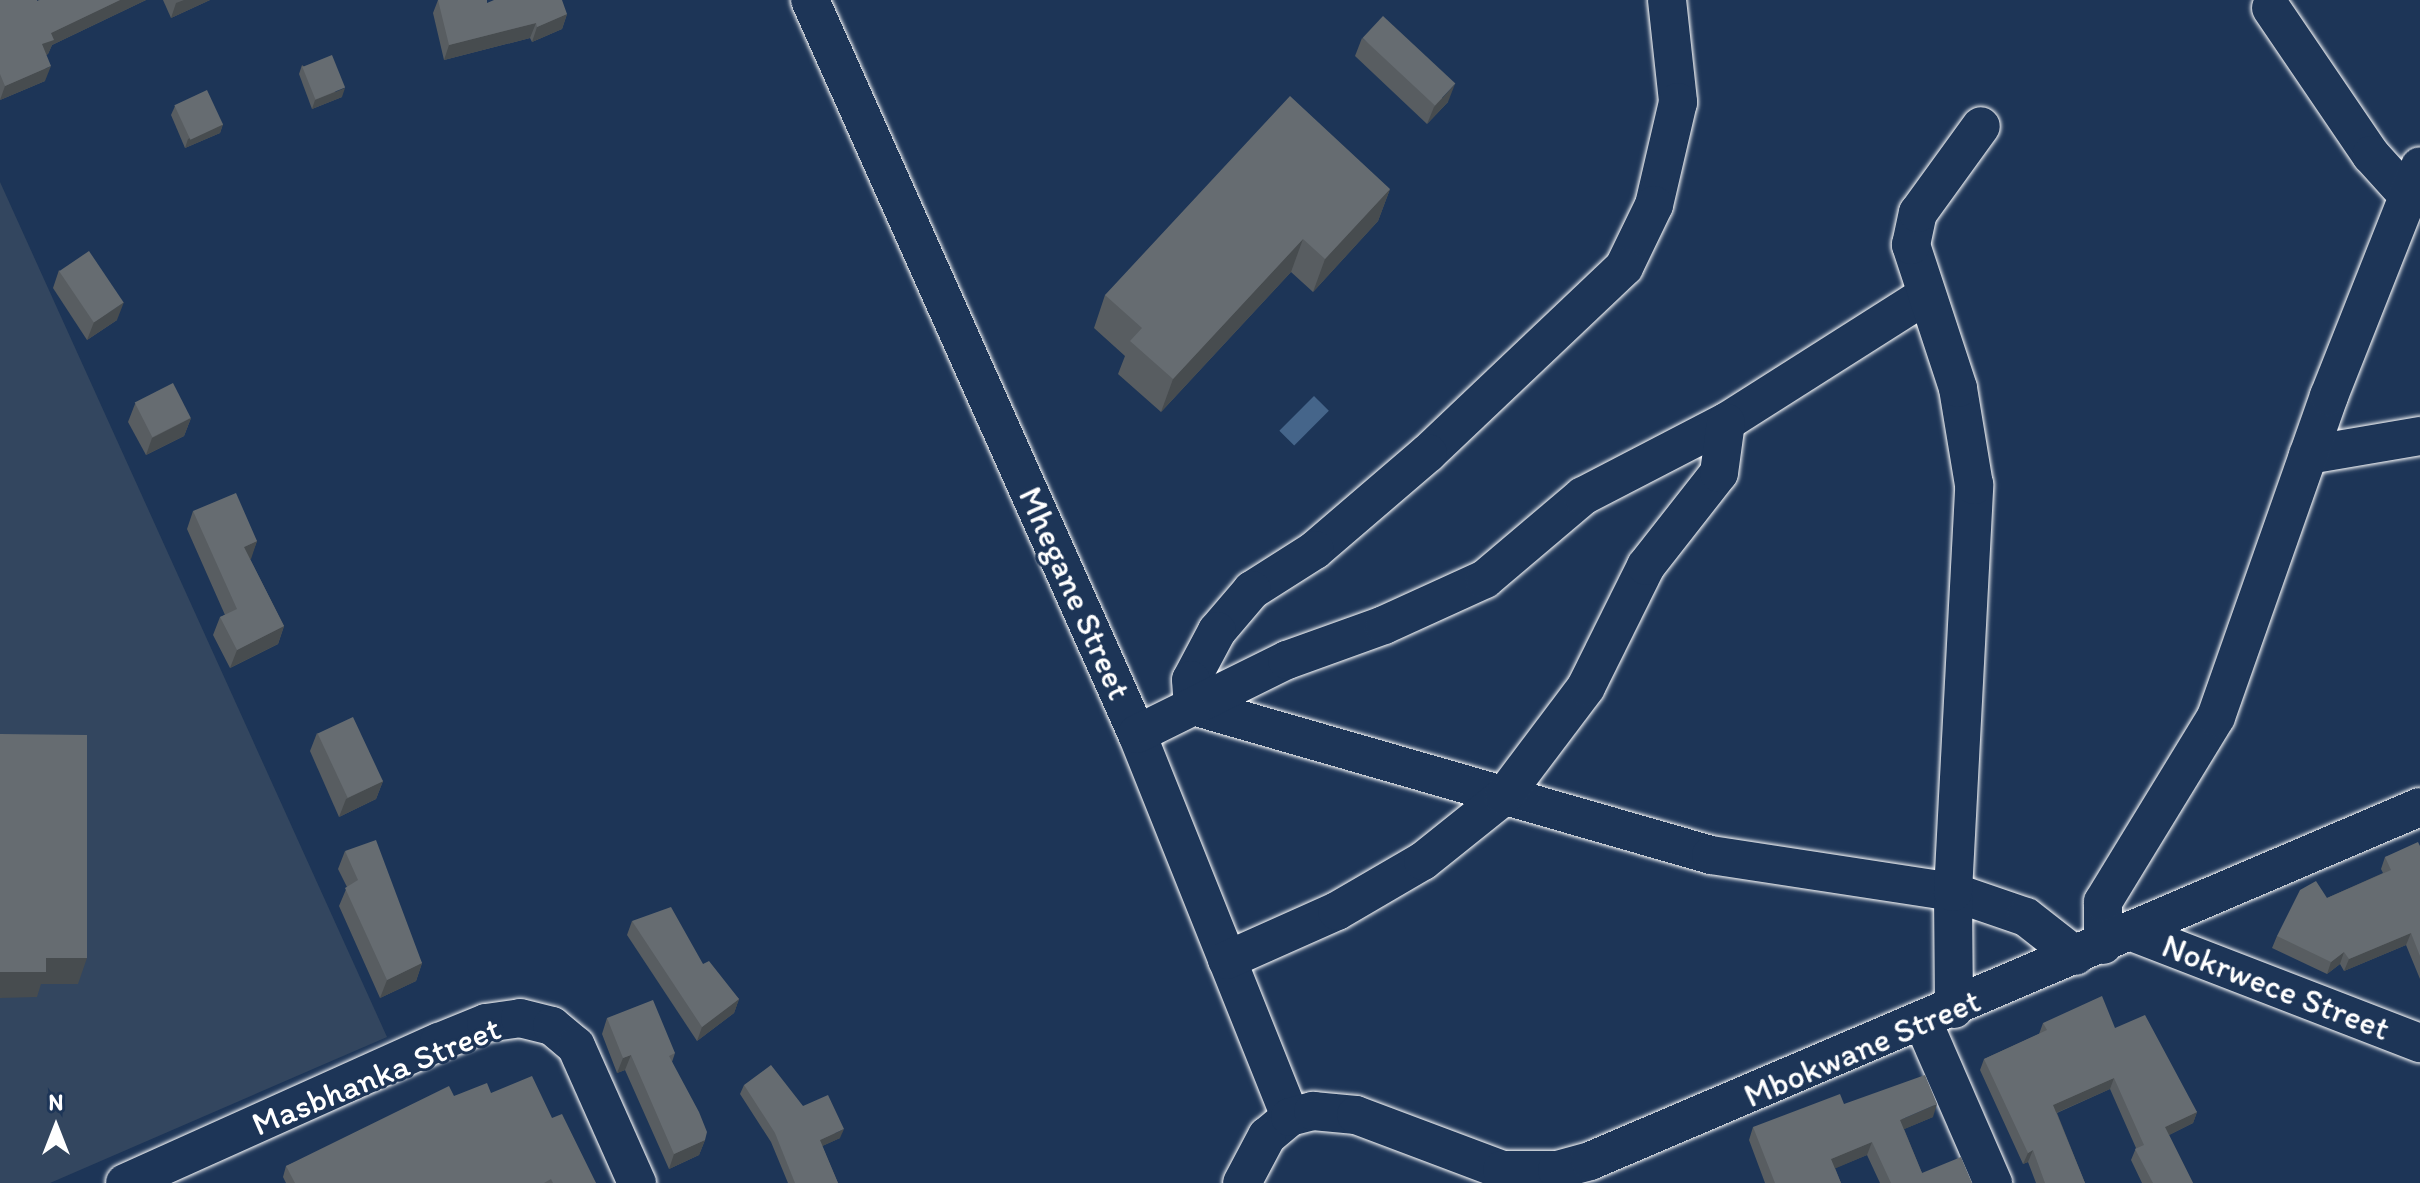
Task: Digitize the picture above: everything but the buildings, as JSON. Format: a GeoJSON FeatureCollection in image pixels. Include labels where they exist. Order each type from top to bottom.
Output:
{"type":"FeatureCollection","features":[{"type":"Feature","properties":{"kind":"street","name":"Mhegane Street"},"geometry":{"type":"LineString","coordinates":[[810,0],[1137,734],[1290,1117]]}},
{"type":"Feature","properties":{"kind":"street"},"geometry":{"type":"LineString","coordinates":[[1193,706],[1191,680],[1217,631],[1252,590],[1315,550],[1428,453],[1624,267],[1654,205],[1678,102],[1667,0]]}},
{"type":"Feature","properties":{"kind":"street"},"geometry":{"type":"LineString","coordinates":[[2103,944],[2103,902],[2216,717],[2308,455],[2407,241],[2414,181],[2371,155],[2271,8]]}},
{"type":"Feature","properties":{"kind":"street"},"geometry":{"type":"LineString","coordinates":[[1981,126],[1918,213],[1911,245],[1923,297],[1958,388],[1974,485],[1953,892],[1938,1016],[1993,1183]]}},
{"type":"Feature","properties":{"kind":"street"},"geometry":{"type":"LineString","coordinates":[[1137,734],[1287,660],[1384,625],[1485,579],[1583,496],[1726,422],[1923,297]]}},
{"type":"Feature","properties":{"kind":"street"},"geometry":{"type":"LineString","coordinates":[[1227,960],[1337,911],[1423,861],[1504,796],[1586,687],[1646,566],[1719,473],[1726,422]]}},
{"type":"Feature","properties":{"kind":"street"},"geometry":{"type":"LineString","coordinates":[[2308,455],[2377,447],[2420,436]]}},
{"type":"Feature","properties":{"kind":"street","name":"Nokrwece Street"},"geometry":{"type":"LineString","coordinates":[[1193,706],[1711,855],[1953,892],[2103,944],[2420,1043]]}},
{"type":"Feature","properties":{"kind":"street","name":"Mbokwane Street"},"geometry":{"type":"LineString","coordinates":[[1290,1117],[1313,1111],[1356,1115],[1502,1170],[1557,1170],[1626,1150],[2420,807]]}},
{"type":"Feature","properties":{"kind":"street","name":"Masbhanka Street"},"geometry":{"type":"LineString","coordinates":[[125,1183],[172,1174],[439,1042],[486,1023],[520,1018],[552,1026],[576,1046],[637,1183]]}},
{"type":"Feature","properties":{"kind":"street"},"geometry":{"type":"LineString","coordinates":[[1242,1183],[1267,1136],[1290,1117]]}},
{"type":"Feature","properties":{"kind":"shaded area"},"geometry":{"type":"Polygon","coordinates":[[[0,182],[387,1037],[50,1183],[0,1183],[0,182]]]}},
{"type":"Feature","properties":{"kind":"shaded area"},"geometry":{"type":"Polygon","coordinates":[[[1314,396],[1329,411],[1294,445],[1279,431],[1314,396]]]}}]}
